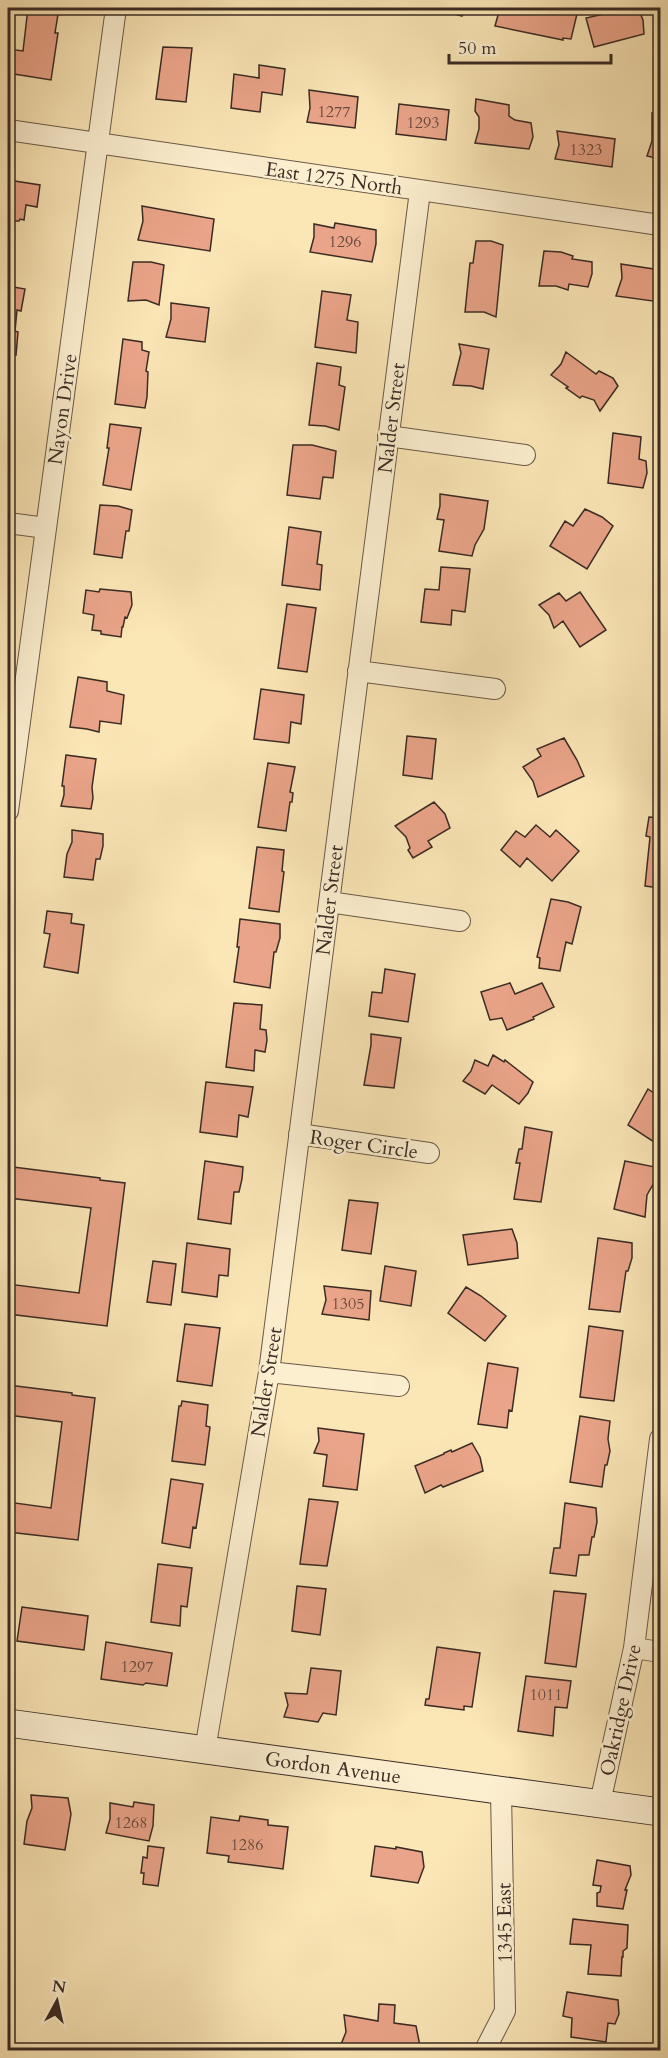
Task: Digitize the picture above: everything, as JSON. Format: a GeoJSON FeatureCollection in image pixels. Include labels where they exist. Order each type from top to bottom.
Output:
{"type":"FeatureCollection","features":[{"type":"Feature","properties":{"kind":"main road","name":"Gordon Avenue"},"geometry":{"type":"LineString","coordinates":[[8,1723],[660,1812]]}},
{"type":"Feature","properties":{"kind":"street","name":"Nayon Drive"},"geometry":{"type":"LineString","coordinates":[[8,811],[116,8]]}},
{"type":"Feature","properties":{"kind":"street","name":"East 1275 North"},"geometry":{"type":"LineString","coordinates":[[8,130],[660,225]]}},
{"type":"Feature","properties":{"kind":"street","name":"Nalder Street"},"geometry":{"type":"LineString","coordinates":[[206,1750],[268,1372],[420,191]]}},
{"type":"Feature","properties":{"kind":"street"},"geometry":{"type":"LineString","coordinates":[[388,435],[525,455]]}},
{"type":"Feature","properties":{"kind":"street"},"geometry":{"type":"LineString","coordinates":[[8,523],[46,528]]}},
{"type":"Feature","properties":{"kind":"street"},"geometry":{"type":"LineString","coordinates":[[358,671],[495,689]]}},
{"type":"Feature","properties":{"kind":"street"},"geometry":{"type":"LineString","coordinates":[[328,902],[460,921]]}},
{"type":"Feature","properties":{"kind":"street","name":"Roger Circle"},"geometry":{"type":"LineString","coordinates":[[299,1134],[429,1153]]}},
{"type":"Feature","properties":{"kind":"street"},"geometry":{"type":"LineString","coordinates":[[268,1372],[399,1386]]}},
{"type":"Feature","properties":{"kind":"street","name":"Oakridge Drive"},"geometry":{"type":"LineString","coordinates":[[600,1803],[634,1648],[660,1439]]}},
{"type":"Feature","properties":{"kind":"street"},"geometry":{"type":"LineString","coordinates":[[634,1648],[660,1652]]}},
{"type":"Feature","properties":{"kind":"street","name":"1345 East"},"geometry":{"type":"LineString","coordinates":[[485,2050],[505,2011],[501,1791]]}},
{"type":"Feature","properties":{"kind":"building"},"geometry":{"type":"Polygon","coordinates":[[[28,8],[59,8],[51,80],[8,73],[8,49],[23,51],[28,8]]]}},
{"type":"Feature","properties":{"kind":"building"},"geometry":{"type":"Polygon","coordinates":[[[447,8],[464,8],[462,16],[447,12],[447,8]]]}},
{"type":"Feature","properties":{"kind":"building"},"geometry":{"type":"Polygon","coordinates":[[[500,8],[570,10],[569,13],[577,14],[571,39],[563,38],[563,40],[495,26],[500,8]]]}},
{"type":"Feature","properties":{"kind":"building"},"geometry":{"type":"Polygon","coordinates":[[[638,8],[643,20],[644,34],[594,47],[586,18],[638,8]]]}},
{"type":"Feature","properties":{"kind":"building"},"geometry":{"type":"Polygon","coordinates":[[[163,47],[192,48],[186,102],[156,99],[163,47]]]}},
{"type":"Feature","properties":{"kind":"building"},"geometry":{"type":"Polygon","coordinates":[[[259,65],[285,69],[282,95],[262,92],[260,112],[231,108],[234,74],[259,78],[259,65]]]}},
{"type":"Feature","properties":{"kind":"building"},"geometry":{"type":"Polygon","coordinates":[[[309,90],[358,97],[355,128],[307,122],[310,108],[309,90]]]}},
{"type":"Feature","properties":{"kind":"building"},"geometry":{"type":"Polygon","coordinates":[[[476,99],[509,105],[509,116],[515,120],[531,123],[533,137],[529,149],[475,143],[479,129],[479,117],[475,111],[476,99]]]}},
{"type":"Feature","properties":{"kind":"building"},"geometry":{"type":"Polygon","coordinates":[[[399,104],[449,110],[446,140],[396,134],[399,104]]]}},
{"type":"Feature","properties":{"kind":"building"},"geometry":{"type":"Polygon","coordinates":[[[652,113],[660,115],[660,159],[647,156],[652,141],[652,113]]]}},
{"type":"Feature","properties":{"kind":"building"},"geometry":{"type":"Polygon","coordinates":[[[557,131],[615,139],[612,167],[555,159],[559,145],[557,131]]]}},
{"type":"Feature","properties":{"kind":"building"},"geometry":{"type":"Polygon","coordinates":[[[8,180],[40,185],[37,207],[26,205],[24,220],[8,221],[8,180]]]}},
{"type":"Feature","properties":{"kind":"building"},"geometry":{"type":"Polygon","coordinates":[[[142,206],[214,219],[210,251],[138,240],[143,221],[142,206]]]}},
{"type":"Feature","properties":{"kind":"building"},"geometry":{"type":"Polygon","coordinates":[[[335,223],[376,230],[372,262],[310,252],[314,237],[314,224],[334,228],[335,223]]]}},
{"type":"Feature","properties":{"kind":"building"},"geometry":{"type":"Polygon","coordinates":[[[476,241],[491,241],[503,245],[496,317],[484,312],[465,312],[470,263],[473,263],[476,241]]]}},
{"type":"Feature","properties":{"kind":"building"},"geometry":{"type":"Polygon","coordinates":[[[544,251],[561,252],[573,256],[572,259],[592,262],[592,274],[588,287],[569,284],[568,290],[556,286],[539,286],[544,251]]]}},
{"type":"Feature","properties":{"kind":"building"},"geometry":{"type":"Polygon","coordinates":[[[133,262],[164,265],[159,305],[146,300],[128,301],[133,262]]]}},
{"type":"Feature","properties":{"kind":"building"},"geometry":{"type":"Polygon","coordinates":[[[621,264],[660,270],[660,302],[616,296],[622,278],[621,264]]]}},
{"type":"Feature","properties":{"kind":"building"},"geometry":{"type":"Polygon","coordinates":[[[8,286],[25,289],[21,311],[17,310],[16,355],[8,353],[8,286]]]}},
{"type":"Feature","properties":{"kind":"building"},"geometry":{"type":"Polygon","coordinates":[[[322,291],[351,295],[347,320],[358,322],[356,353],[315,347],[322,291]]]}},
{"type":"Feature","properties":{"kind":"building"},"geometry":{"type":"Polygon","coordinates":[[[171,303],[209,308],[205,342],[166,337],[171,319],[171,303]]]}},
{"type":"Feature","properties":{"kind":"building"},"geometry":{"type":"Polygon","coordinates":[[[123,339],[142,342],[142,350],[149,352],[145,408],[115,404],[123,339]]]}},
{"type":"Feature","properties":{"kind":"building"},"geometry":{"type":"Polygon","coordinates":[[[459,344],[489,349],[483,389],[453,385],[461,353],[459,344]]]}},
{"type":"Feature","properties":{"kind":"building"},"geometry":{"type":"Polygon","coordinates":[[[566,352],[596,374],[599,371],[613,378],[618,386],[600,411],[594,400],[582,396],[580,398],[551,375],[561,364],[566,352]]]}},
{"type":"Feature","properties":{"kind":"building"},"geometry":{"type":"Polygon","coordinates":[[[317,363],[341,367],[339,385],[345,387],[339,430],[309,425],[317,363]]]}},
{"type":"Feature","properties":{"kind":"building"},"geometry":{"type":"Polygon","coordinates":[[[110,424],[141,428],[131,490],[103,485],[110,424]]]}},
{"type":"Feature","properties":{"kind":"building"},"geometry":{"type":"Polygon","coordinates":[[[613,433],[641,437],[639,459],[646,461],[647,473],[643,488],[608,483],[613,433]]]}},
{"type":"Feature","properties":{"kind":"building"},"geometry":{"type":"Polygon","coordinates":[[[293,445],[312,445],[336,451],[333,478],[323,477],[320,499],[287,495],[293,445]]]}},
{"type":"Feature","properties":{"kind":"building"},"geometry":{"type":"Polygon","coordinates":[[[440,494],[488,501],[484,529],[472,556],[439,551],[444,520],[437,519],[440,494]]]}},
{"type":"Feature","properties":{"kind":"building"},"geometry":{"type":"Polygon","coordinates":[[[100,505],[132,510],[122,558],[94,554],[100,505]]]}},
{"type":"Feature","properties":{"kind":"building"},"geometry":{"type":"Polygon","coordinates":[[[585,509],[602,517],[613,526],[587,569],[550,546],[565,521],[573,526],[585,509]]]}},
{"type":"Feature","properties":{"kind":"building"},"geometry":{"type":"Polygon","coordinates":[[[289,527],[321,532],[317,564],[322,565],[320,590],[282,585],[289,527]]]}},
{"type":"Feature","properties":{"kind":"building"},"geometry":{"type":"Polygon","coordinates":[[[441,567],[470,569],[465,612],[452,610],[451,625],[421,622],[425,589],[439,590],[441,567]]]}},
{"type":"Feature","properties":{"kind":"building"},"geometry":{"type":"Polygon","coordinates":[[[100,589],[131,592],[132,605],[127,618],[125,617],[121,637],[92,630],[94,615],[83,613],[86,590],[99,592],[100,589]]]}},
{"type":"Feature","properties":{"kind":"building"},"geometry":{"type":"Polygon","coordinates":[[[580,592],[606,630],[580,647],[563,621],[554,628],[549,615],[539,605],[559,593],[566,601],[580,592]]]}},
{"type":"Feature","properties":{"kind":"building"},"geometry":{"type":"Polygon","coordinates":[[[287,604],[316,608],[307,672],[278,668],[287,604]]]}},
{"type":"Feature","properties":{"kind":"building"},"geometry":{"type":"Polygon","coordinates":[[[78,677],[107,682],[107,691],[124,695],[121,724],[100,721],[99,732],[70,727],[78,677]]]}},
{"type":"Feature","properties":{"kind":"building"},"geometry":{"type":"Polygon","coordinates":[[[261,689],[304,695],[301,724],[291,722],[289,743],[254,739],[261,689]]]}},
{"type":"Feature","properties":{"kind":"building"},"geometry":{"type":"Polygon","coordinates":[[[407,736],[436,739],[432,779],[403,775],[407,736]]]}},
{"type":"Feature","properties":{"kind":"building"},"geometry":{"type":"Polygon","coordinates":[[[564,738],[584,776],[538,797],[533,781],[523,767],[541,756],[537,749],[564,738]]]}},
{"type":"Feature","properties":{"kind":"building"},"geometry":{"type":"Polygon","coordinates":[[[66,755],[96,759],[91,809],[61,806],[64,795],[64,786],[62,786],[66,755]]]}},
{"type":"Feature","properties":{"kind":"building"},"geometry":{"type":"Polygon","coordinates":[[[268,763],[295,767],[290,792],[293,793],[292,802],[290,802],[286,831],[258,827],[268,763]]]}},
{"type":"Feature","properties":{"kind":"building"},"geometry":{"type":"Polygon","coordinates":[[[434,802],[445,814],[450,828],[428,841],[432,847],[413,858],[408,850],[410,848],[406,837],[395,826],[434,802]]]}},
{"type":"Feature","properties":{"kind":"building"},"geometry":{"type":"Polygon","coordinates":[[[649,817],[660,818],[660,888],[645,886],[650,837],[646,836],[649,817]]]}},
{"type":"Feature","properties":{"kind":"building"},"geometry":{"type":"Polygon","coordinates":[[[536,825],[550,837],[556,830],[579,851],[552,881],[527,858],[520,867],[501,850],[516,831],[525,837],[536,825]]]}},
{"type":"Feature","properties":{"kind":"building"},"geometry":{"type":"Polygon","coordinates":[[[72,830],[103,834],[103,846],[100,859],[96,859],[93,880],[64,877],[67,854],[72,842],[72,830]]]}},
{"type":"Feature","properties":{"kind":"building"},"geometry":{"type":"Polygon","coordinates":[[[257,847],[284,850],[279,912],[249,908],[257,847]]]}},
{"type":"Feature","properties":{"kind":"building"},"geometry":{"type":"Polygon","coordinates":[[[551,899],[581,907],[572,944],[566,942],[560,971],[539,968],[540,958],[537,957],[551,899]]]}},
{"type":"Feature","properties":{"kind":"building"},"geometry":{"type":"Polygon","coordinates":[[[47,911],[72,914],[71,923],[84,925],[78,973],[44,967],[50,934],[44,933],[47,911]]]}},
{"type":"Feature","properties":{"kind":"building"},"geometry":{"type":"Polygon","coordinates":[[[240,919],[280,924],[280,938],[276,952],[274,952],[270,988],[234,982],[240,919]]]}},
{"type":"Feature","properties":{"kind":"building"},"geometry":{"type":"Polygon","coordinates":[[[385,969],[415,974],[408,1022],[369,1016],[372,992],[382,993],[385,969]]]}},
{"type":"Feature","properties":{"kind":"building"},"geometry":{"type":"Polygon","coordinates":[[[510,983],[515,994],[542,983],[554,1007],[533,1017],[534,1019],[507,1030],[502,1018],[490,1020],[481,992],[510,983]]]}},
{"type":"Feature","properties":{"kind":"building"},"geometry":{"type":"Polygon","coordinates":[[[234,1003],[262,1005],[260,1029],[266,1030],[267,1040],[265,1052],[255,1050],[254,1071],[226,1067],[234,1003]]]}},
{"type":"Feature","properties":{"kind":"building"},"geometry":{"type":"Polygon","coordinates":[[[371,1034],[401,1038],[394,1088],[364,1085],[371,1034]]]}},
{"type":"Feature","properties":{"kind":"building"},"geometry":{"type":"Polygon","coordinates":[[[493,1055],[504,1062],[505,1060],[533,1082],[519,1104],[492,1085],[485,1094],[463,1081],[471,1071],[475,1060],[488,1066],[493,1055]]]}},
{"type":"Feature","properties":{"kind":"building"},"geometry":{"type":"Polygon","coordinates":[[[206,1082],[253,1087],[248,1117],[239,1115],[237,1137],[200,1132],[206,1082]]]}},
{"type":"Feature","properties":{"kind":"building"},"geometry":{"type":"Polygon","coordinates":[[[660,1082],[660,1138],[657,1144],[628,1125],[648,1089],[654,1093],[660,1082]]]}},
{"type":"Feature","properties":{"kind":"building"},"geometry":{"type":"Polygon","coordinates":[[[525,1127],[552,1132],[541,1202],[514,1199],[520,1163],[516,1163],[519,1149],[522,1149],[525,1127]]]}},
{"type":"Feature","properties":{"kind":"building"},"geometry":{"type":"Polygon","coordinates":[[[205,1161],[243,1167],[239,1192],[234,1192],[231,1224],[198,1219],[205,1161]]]}},
{"type":"Feature","properties":{"kind":"building"},"geometry":{"type":"Polygon","coordinates":[[[625,1161],[655,1167],[655,1181],[647,1195],[645,1217],[614,1209],[625,1161]]]}},
{"type":"Feature","properties":{"kind":"building"},"geometry":{"type":"Polygon","coordinates":[[[13,1167],[125,1183],[107,1326],[8,1314],[8,1284],[79,1293],[91,1208],[9,1198],[13,1167]]]}},
{"type":"Feature","properties":{"kind":"building"},"geometry":{"type":"Polygon","coordinates":[[[349,1200],[378,1203],[371,1254],[342,1250],[349,1200]]]}},
{"type":"Feature","properties":{"kind":"building"},"geometry":{"type":"Polygon","coordinates":[[[512,1229],[517,1243],[518,1258],[468,1265],[463,1235],[512,1229]]]}},
{"type":"Feature","properties":{"kind":"building"},"geometry":{"type":"Polygon","coordinates":[[[598,1238],[632,1243],[632,1258],[628,1271],[626,1271],[620,1312],[589,1309],[598,1238]]]}},
{"type":"Feature","properties":{"kind":"building"},"geometry":{"type":"Polygon","coordinates":[[[187,1243],[230,1249],[228,1276],[219,1275],[217,1297],[182,1292],[187,1243]]]}},
{"type":"Feature","properties":{"kind":"building"},"geometry":{"type":"Polygon","coordinates":[[[153,1261],[176,1264],[171,1305],[147,1302],[153,1261]]]}},
{"type":"Feature","properties":{"kind":"building"},"geometry":{"type":"Polygon","coordinates":[[[385,1266],[416,1271],[411,1306],[380,1301],[385,1266]]]}},
{"type":"Feature","properties":{"kind":"building"},"geometry":{"type":"Polygon","coordinates":[[[324,1286],[371,1291],[369,1320],[322,1314],[326,1300],[324,1286]]]}},
{"type":"Feature","properties":{"kind":"building"},"geometry":{"type":"Polygon","coordinates":[[[466,1287],[506,1316],[485,1341],[448,1313],[466,1287]]]}},
{"type":"Feature","properties":{"kind":"building"},"geometry":{"type":"Polygon","coordinates":[[[185,1324],[220,1328],[212,1386],[177,1381],[185,1324]]]}},
{"type":"Feature","properties":{"kind":"building"},"geometry":{"type":"Polygon","coordinates":[[[589,1326],[623,1331],[614,1401],[580,1397],[589,1326]]]}},
{"type":"Feature","properties":{"kind":"building"},"geometry":{"type":"Polygon","coordinates":[[[488,1363],[518,1368],[512,1411],[509,1410],[507,1428],[478,1424],[488,1363]]]}},
{"type":"Feature","properties":{"kind":"building"},"geometry":{"type":"Polygon","coordinates":[[[8,1385],[95,1398],[78,1540],[8,1532],[8,1502],[51,1508],[62,1422],[8,1415],[8,1385]]]}},
{"type":"Feature","properties":{"kind":"building"},"geometry":{"type":"Polygon","coordinates":[[[182,1401],[208,1405],[206,1426],[210,1427],[205,1465],[172,1461],[179,1406],[182,1401]]]}},
{"type":"Feature","properties":{"kind":"building"},"geometry":{"type":"Polygon","coordinates":[[[580,1416],[610,1421],[608,1439],[610,1451],[607,1465],[605,1465],[602,1487],[570,1482],[580,1416]]]}},
{"type":"Feature","properties":{"kind":"building"},"geometry":{"type":"Polygon","coordinates":[[[318,1428],[364,1434],[357,1490],[323,1486],[327,1455],[314,1453],[319,1441],[318,1428]]]}},
{"type":"Feature","properties":{"kind":"building"},"geometry":{"type":"Polygon","coordinates":[[[472,1443],[480,1457],[483,1471],[443,1487],[441,1485],[425,1493],[415,1466],[472,1443]]]}},
{"type":"Feature","properties":{"kind":"building"},"geometry":{"type":"Polygon","coordinates":[[[171,1479],[203,1484],[196,1528],[193,1527],[190,1548],[162,1543],[171,1479]]]}},
{"type":"Feature","properties":{"kind":"building"},"geometry":{"type":"Polygon","coordinates":[[[309,1499],[338,1502],[327,1566],[300,1564],[309,1499]]]}},
{"type":"Feature","properties":{"kind":"building"},"geometry":{"type":"Polygon","coordinates":[[[565,1503],[596,1508],[597,1522],[589,1555],[579,1555],[576,1576],[550,1573],[554,1548],[560,1548],[565,1503]]]}},
{"type":"Feature","properties":{"kind":"building"},"geometry":{"type":"Polygon","coordinates":[[[158,1564],[192,1568],[187,1607],[181,1606],[180,1626],[151,1622],[158,1564]]]}},
{"type":"Feature","properties":{"kind":"building"},"geometry":{"type":"Polygon","coordinates":[[[297,1586],[326,1589],[320,1635],[292,1631],[297,1586]]]}},
{"type":"Feature","properties":{"kind":"building"},"geometry":{"type":"Polygon","coordinates":[[[554,1591],[586,1594],[576,1667],[545,1663],[554,1591]]]}},
{"type":"Feature","properties":{"kind":"building"},"geometry":{"type":"Polygon","coordinates":[[[8,1605],[14,1605],[10,1640],[8,1640],[8,1605]]]}},
{"type":"Feature","properties":{"kind":"building"},"geometry":{"type":"Polygon","coordinates":[[[22,1607],[88,1616],[84,1650],[17,1641],[22,1607]]]}},
{"type":"Feature","properties":{"kind":"building"},"geometry":{"type":"Polygon","coordinates":[[[106,1642],[172,1653],[167,1686],[101,1679],[106,1642]]]}},
{"type":"Feature","properties":{"kind":"building"},"geometry":{"type":"Polygon","coordinates":[[[437,1647],[480,1653],[472,1707],[464,1706],[464,1710],[425,1705],[426,1699],[429,1699],[437,1647]]]}},
{"type":"Feature","properties":{"kind":"building"},"geometry":{"type":"Polygon","coordinates":[[[311,1668],[341,1671],[336,1715],[323,1713],[318,1722],[284,1717],[288,1705],[285,1693],[307,1694],[311,1668]]]}},
{"type":"Feature","properties":{"kind":"building"},"geometry":{"type":"Polygon","coordinates":[[[526,1676],[571,1681],[567,1708],[555,1707],[553,1736],[518,1731],[526,1676]]]}},
{"type":"Feature","properties":{"kind":"building"},"geometry":{"type":"Polygon","coordinates":[[[31,1795],[68,1798],[71,1814],[65,1850],[24,1844],[27,1821],[32,1808],[31,1795]]]}},
{"type":"Feature","properties":{"kind":"building"},"geometry":{"type":"Polygon","coordinates":[[[134,1802],[154,1805],[153,1826],[149,1841],[106,1833],[110,1819],[110,1803],[133,1807],[134,1802]]]}},
{"type":"Feature","properties":{"kind":"building"},"geometry":{"type":"Polygon","coordinates":[[[240,1816],[268,1820],[268,1825],[288,1827],[283,1869],[228,1862],[229,1856],[207,1853],[211,1817],[239,1821],[240,1816]]]}},
{"type":"Feature","properties":{"kind":"building"},"geometry":{"type":"Polygon","coordinates":[[[148,1846],[164,1848],[158,1886],[143,1884],[144,1873],[141,1873],[143,1857],[147,1858],[148,1846]]]}},
{"type":"Feature","properties":{"kind":"building"},"geometry":{"type":"Polygon","coordinates":[[[375,1846],[422,1852],[424,1867],[418,1883],[371,1876],[375,1846]]]}},
{"type":"Feature","properties":{"kind":"building"},"geometry":{"type":"Polygon","coordinates":[[[597,1860],[630,1866],[631,1875],[625,1890],[627,1890],[623,1909],[597,1906],[597,1893],[600,1892],[601,1886],[593,1885],[597,1860]]]}},
{"type":"Feature","properties":{"kind":"building"},"geometry":{"type":"Polygon","coordinates":[[[573,1919],[628,1925],[627,1948],[623,1951],[621,1976],[588,1974],[591,1945],[570,1944],[573,1919]]]}},
{"type":"Feature","properties":{"kind":"building"},"geometry":{"type":"Polygon","coordinates":[[[567,1992],[618,2000],[619,2014],[615,2024],[608,2023],[606,2042],[571,2037],[572,2018],[563,2016],[567,1992]]]}},
{"type":"Feature","properties":{"kind":"building"},"geometry":{"type":"Polygon","coordinates":[[[379,2004],[395,2005],[394,2023],[416,2026],[420,2046],[418,2050],[359,2050],[340,2047],[346,2032],[344,2015],[378,2021],[379,2004]]]}},
{"type":"Feature","properties":{"kind":"building"},"geometry":{"type":"Polygon","coordinates":[[[216,2045],[239,2050],[215,2050],[216,2045]]]}}]}
